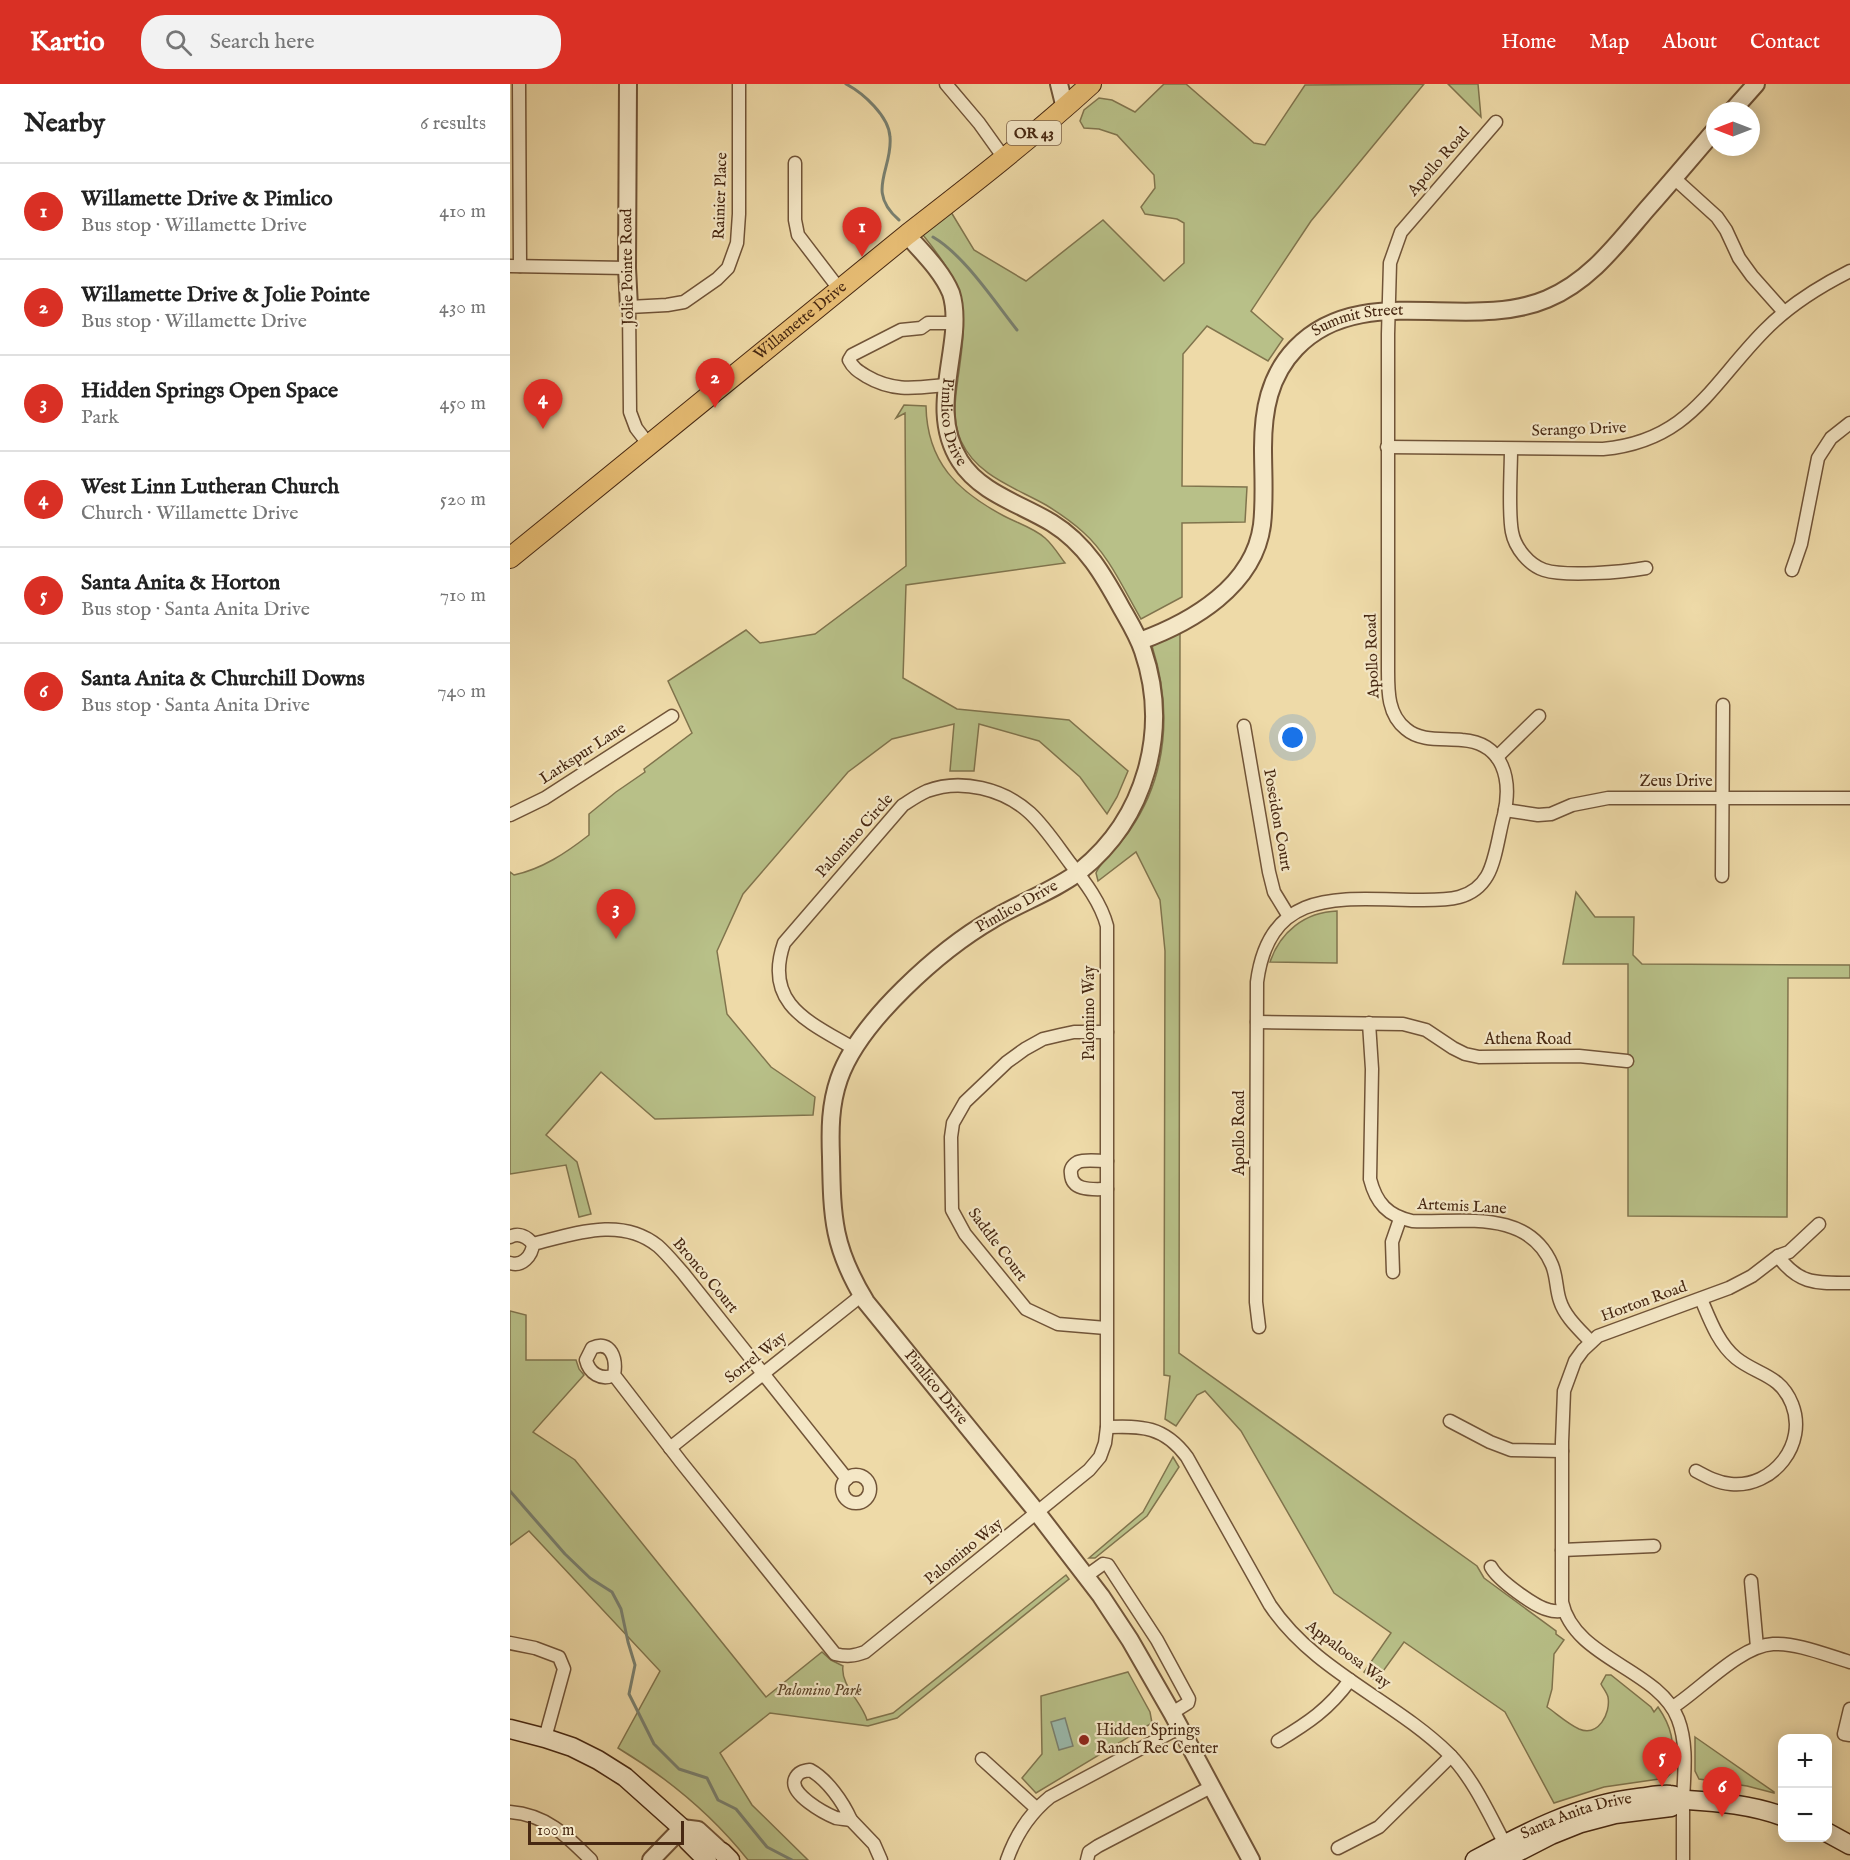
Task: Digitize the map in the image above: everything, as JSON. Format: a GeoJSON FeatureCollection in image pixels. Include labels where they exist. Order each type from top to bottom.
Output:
{"type":"FeatureCollection","features":[{"type":"Feature","properties":{"kind":"main road","name":"Willamette Drive"},"geometry":{"type":"LineString","coordinates":[[510,558],[1004,158],[1091,84]]}},
{"type":"Feature","properties":{"kind":"main road"},"geometry":{"type":"LineString","coordinates":[[510,1729],[545,1738],[585,1753],[626,1777],[682,1828],[688,1841],[719,1857]]}},
{"type":"Feature","properties":{"kind":"main road","name":"Santa Anita Drive"},"geometry":{"type":"LineString","coordinates":[[1475,1860],[1581,1823],[1621,1813],[1671,1807],[1683,1800],[1740,1805],[1778,1815]]}},
{"type":"Feature","properties":{"kind":"main road"},"geometry":{"type":"LineString","coordinates":[[1832,1836],[1850,1845]]}},
{"type":"Feature","properties":{"kind":"street"},"geometry":{"type":"LineString","coordinates":[[519,84],[515,266],[627,268]]}},
{"type":"Feature","properties":{"kind":"street","name":"Jolie Pointe Road"},"geometry":{"type":"LineString","coordinates":[[628,84],[627,268],[630,412],[636,428],[649,445]]}},
{"type":"Feature","properties":{"kind":"street","name":"Rainier Place"},"geometry":{"type":"LineString","coordinates":[[629,307],[684,302],[717,279],[728,268],[737,243],[739,214],[739,84]]}},
{"type":"Feature","properties":{"kind":"street"},"geometry":{"type":"LineString","coordinates":[[946,84],[979,123],[1004,158]]}},
{"type":"Feature","properties":{"kind":"street"},"geometry":{"type":"LineString","coordinates":[[1059,84],[1065,108]]}},
{"type":"Feature","properties":{"kind":"street"},"geometry":{"type":"LineString","coordinates":[[1740,102],[1756,84]]}},
{"type":"Feature","properties":{"kind":"street","name":"Apollo Road"},"geometry":{"type":"LineString","coordinates":[[1496,122],[1401,232],[1390,263],[1387,447],[1388,697],[1391,708],[1404,728],[1414,735],[1465,740],[1486,748],[1497,757]]}},
{"type":"Feature","properties":{"kind":"street","name":"Summit Street"},"geometry":{"type":"LineString","coordinates":[[1140,641],[1192,616],[1215,602],[1233,583],[1250,559],[1262,525],[1265,410],[1273,383],[1291,353],[1310,335],[1331,323],[1352,315],[1388,312],[1498,312],[1531,305],[1549,298],[1570,287],[1598,265],[1706,141]]}},
{"type":"Feature","properties":{"kind":"street"},"geometry":{"type":"LineString","coordinates":[[795,163],[795,220],[798,235],[840,290]]}},
{"type":"Feature","properties":{"kind":"street"},"geometry":{"type":"LineString","coordinates":[[1674,178],[1717,218],[1726,230],[1739,258],[1784,312]]}},
{"type":"Feature","properties":{"kind":"street","name":"Pimlico Drive"},"geometry":{"type":"LineString","coordinates":[[907,235],[947,285],[951,295],[954,322],[945,385],[945,410],[948,433],[954,450],[975,480],[1051,522],[1080,545],[1093,560],[1140,641],[1151,679],[1155,727],[1148,767],[1141,790],[1126,821],[1104,848],[1078,873],[1008,910],[961,940],[901,992],[874,1020],[853,1048],[839,1078],[831,1114],[832,1209],[836,1235],[843,1258],[862,1294],[1038,1514],[1121,1626],[1175,1720],[1246,1858]]}},
{"type":"Feature","properties":{"kind":"street","name":"Serango Drive"},"geometry":{"type":"LineString","coordinates":[[1387,447],[1511,449],[1619,447],[1636,444],[1659,435],[1683,420],[1784,312],[1808,294],[1850,271]]}},
{"type":"Feature","properties":{"kind":"street"},"geometry":{"type":"LineString","coordinates":[[945,385],[893,388],[878,383],[852,367],[849,360],[852,355],[901,330],[921,328],[928,323],[954,322]]}},
{"type":"Feature","properties":{"kind":"street"},"geometry":{"type":"LineString","coordinates":[[1792,570],[1802,542],[1818,458],[1835,434],[1850,423]]}},
{"type":"Feature","properties":{"kind":"street"},"geometry":{"type":"LineString","coordinates":[[1511,449],[1512,532],[1519,549],[1531,562],[1544,570],[1559,572],[1610,572],[1646,568]]}},
{"type":"Feature","properties":{"kind":"street"},"geometry":{"type":"LineString","coordinates":[[1722,876],[1723,705]]}},
{"type":"Feature","properties":{"kind":"street","name":"Larkspur Lane"},"geometry":{"type":"LineString","coordinates":[[510,815],[545,798],[672,716]]}},
{"type":"Feature","properties":{"kind":"street"},"geometry":{"type":"LineString","coordinates":[[1288,915],[1310,905],[1331,901],[1447,900],[1466,895],[1481,885],[1490,870],[1505,810],[1508,782],[1497,757],[1539,716]]}},
{"type":"Feature","properties":{"kind":"street","name":"Poseidon Court"},"geometry":{"type":"LineString","coordinates":[[1244,726],[1269,872],[1274,892],[1288,915]]}},
{"type":"Feature","properties":{"kind":"street","name":"Palomino Circle"},"geometry":{"type":"LineString","coordinates":[[853,1048],[804,1019],[789,1004],[780,981],[778,960],[784,943],[796,928],[903,805],[926,792],[960,786],[999,793],[1031,814],[1078,873]]}},
{"type":"Feature","properties":{"kind":"street","name":"Zeus Drive"},"geometry":{"type":"LineString","coordinates":[[1505,810],[1538,815],[1551,814],[1572,805],[1608,798],[1850,798]]}},
{"type":"Feature","properties":{"kind":"street","name":"Palomino Way"},"geometry":{"type":"LineString","coordinates":[[614,1375],[835,1654],[846,1657],[865,1652],[1038,1514],[1089,1470],[1100,1457],[1107,1427],[1107,926],[1099,905],[1078,873]]}},
{"type":"Feature","properties":{"kind":"street","name":"Apollo Road"},"geometry":{"type":"LineString","coordinates":[[1259,1327],[1256,1302],[1257,982],[1262,955],[1274,932],[1288,915]]}},
{"type":"Feature","properties":{"kind":"street","name":"Athena Road"},"geometry":{"type":"LineString","coordinates":[[1257,1022],[1393,1023],[1426,1030],[1465,1054],[1479,1057],[1579,1056],[1627,1061]]}},
{"type":"Feature","properties":{"kind":"street","name":"Artemis Lane"},"geometry":{"type":"LineString","coordinates":[[1369,1023],[1372,1069],[1370,1179],[1379,1203],[1400,1219],[1496,1222],[1523,1231],[1535,1239],[1544,1250],[1553,1266],[1560,1301],[1566,1313],[1591,1342]]}},
{"type":"Feature","properties":{"kind":"street","name":"Saddle Court"},"geometry":{"type":"LineString","coordinates":[[1106,1328],[1058,1324],[1026,1309],[1012,1293],[965,1234],[954,1216],[951,1200],[951,1137],[952,1123],[965,1102],[1007,1062],[1025,1049],[1043,1039],[1074,1032],[1107,1032]]}},
{"type":"Feature","properties":{"kind":"street"},"geometry":{"type":"LineString","coordinates":[[1107,1161],[1079,1162],[1070,1172],[1072,1180],[1078,1186],[1107,1189]]}},
{"type":"Feature","properties":{"kind":"street"},"geometry":{"type":"LineString","coordinates":[[1393,1272],[1392,1242],[1400,1219]]}},
{"type":"Feature","properties":{"kind":"street","name":"Horton Road"},"geometry":{"type":"LineString","coordinates":[[1564,1611],[1562,1451],[1566,1384],[1575,1361],[1598,1336],[1701,1299],[1752,1276],[1778,1256],[1789,1252],[1819,1224]]}},
{"type":"Feature","properties":{"kind":"street","name":"Bronco Court"},"geometry":{"type":"LineString","coordinates":[[510,1237],[520,1235],[527,1237],[533,1244],[601,1229],[631,1232],[657,1245],[670,1257],[847,1479]]}},
{"type":"Feature","properties":{"kind":"street"},"geometry":{"type":"LineString","coordinates":[[510,1263],[519,1264],[526,1259],[533,1244]]}},
{"type":"Feature","properties":{"kind":"street"},"geometry":{"type":"LineString","coordinates":[[1778,1256],[1785,1266],[1799,1278],[1826,1283],[1850,1283]]}},
{"type":"Feature","properties":{"kind":"street","name":"Sorrel Way"},"geometry":{"type":"LineString","coordinates":[[670,1448],[862,1294]]}},
{"type":"Feature","properties":{"kind":"street"},"geometry":{"type":"LineString","coordinates":[[1696,1471],[1731,1485],[1744,1484],[1765,1477],[1773,1472],[1785,1458],[1793,1443],[1796,1425],[1792,1404],[1781,1387],[1768,1375],[1736,1358],[1716,1332],[1701,1299]]}},
{"type":"Feature","properties":{"kind":"street"},"geometry":{"type":"LineString","coordinates":[[1450,1421],[1511,1450],[1562,1451]]}},
{"type":"Feature","properties":{"kind":"street","name":"Appaloosa Way"},"geometry":{"type":"LineString","coordinates":[[1107,1427],[1134,1426],[1154,1430],[1165,1435],[1179,1447],[1283,1625],[1317,1656],[1426,1733],[1451,1756],[1466,1774],[1503,1852]]}},
{"type":"Feature","properties":{"kind":"street"},"geometry":{"type":"LineString","coordinates":[[1562,1550],[1654,1546]]}},
{"type":"Feature","properties":{"kind":"street"},"geometry":{"type":"LineString","coordinates":[[1007,1860],[1019,1831],[1036,1808],[1050,1797],[1175,1720],[1188,1703],[1188,1696],[1152,1631],[1108,1565],[1103,1564],[1085,1577]]}},
{"type":"Feature","properties":{"kind":"street"},"geometry":{"type":"LineString","coordinates":[[1491,1567],[1495,1575],[1520,1594],[1547,1610],[1564,1611],[1575,1631],[1656,1690],[1673,1707],[1682,1731],[1684,1746],[1683,1860]]}},
{"type":"Feature","properties":{"kind":"street"},"geometry":{"type":"LineString","coordinates":[[1751,1581],[1757,1647]]}},
{"type":"Feature","properties":{"kind":"street"},"geometry":{"type":"LineString","coordinates":[[510,1643],[549,1652],[559,1657],[564,1669],[545,1738]]}},
{"type":"Feature","properties":{"kind":"street"},"geometry":{"type":"LineString","coordinates":[[1673,1707],[1745,1652],[1757,1647],[1774,1644],[1788,1645],[1850,1662]]}},
{"type":"Feature","properties":{"kind":"street"},"geometry":{"type":"LineString","coordinates":[[1278,1741],[1314,1719],[1334,1701],[1350,1680]]}},
{"type":"Feature","properties":{"kind":"street"},"geometry":{"type":"LineString","coordinates":[[1850,1709],[1844,1734],[1850,1735]]}},
{"type":"Feature","properties":{"kind":"street"},"geometry":{"type":"LineString","coordinates":[[1338,1848],[1379,1827],[1451,1756]]}},
{"type":"Feature","properties":{"kind":"street"},"geometry":{"type":"LineString","coordinates":[[982,1759],[1036,1808]]}},
{"type":"Feature","properties":{"kind":"street"},"geometry":{"type":"LineString","coordinates":[[851,1820],[836,1818],[802,1798],[795,1792],[793,1784],[796,1775],[810,1770],[818,1775],[846,1810],[851,1820],[874,1844],[880,1860]]}},
{"type":"Feature","properties":{"kind":"street"},"geometry":{"type":"LineString","coordinates":[[1087,1860],[1089,1852],[1098,1845],[1211,1787]]}},
{"type":"Feature","properties":{"kind":"street"},"geometry":{"type":"LineString","coordinates":[[510,1812],[520,1813],[556,1827],[591,1860]]}},
{"type":"Feature","properties":{"kind":"street"},"geometry":{"type":"LineString","coordinates":[[651,1860],[682,1828]]}},
{"type":"Feature","properties":{"kind":"green space"},"geometry":{"type":"Polygon","coordinates":[[[1164,84],[1186,84],[1254,143],[1265,145],[1305,85],[1424,84],[1311,221],[1251,311],[1283,339],[1268,361],[1207,326],[1183,354],[1182,486],[1247,487],[1245,522],[1182,523],[1182,597],[1141,619],[1101,551],[1083,532],[1056,511],[986,472],[968,453],[961,441],[956,425],[955,410],[963,334],[961,302],[949,271],[923,235],[951,212],[974,250],[1026,281],[1103,220],[1164,281],[1184,263],[1184,223],[1177,219],[1145,214],[1141,207],[1155,188],[1154,175],[1117,135],[1099,129],[1084,128],[1080,121],[1084,110],[1099,98],[1112,100],[1135,112],[1164,84]]]}},
{"type":"Feature","properties":{"kind":"green space"},"geometry":{"type":"Polygon","coordinates":[[[1448,84],[1478,84],[1481,117],[1448,84]]]}},
{"type":"Feature","properties":{"kind":"green space"},"geometry":{"type":"Polygon","coordinates":[[[904,405],[926,406],[932,443],[948,473],[959,485],[987,506],[1041,534],[1065,563],[906,585],[903,678],[957,709],[1069,720],[1128,771],[1107,814],[1080,777],[1039,741],[979,724],[974,771],[950,771],[954,724],[892,739],[848,772],[743,894],[717,951],[727,1014],[771,1067],[815,1097],[813,1115],[655,1119],[601,1072],[546,1135],[577,1162],[591,1214],[579,1217],[566,1165],[510,1174],[510,872],[514,875],[534,869],[553,860],[580,842],[589,835],[589,814],[692,733],[668,681],[746,630],[760,643],[815,634],[906,566],[905,413],[896,418],[904,405]]]}},
{"type":"Feature","properties":{"kind":"green space"},"geometry":{"type":"Polygon","coordinates":[[[1180,631],[1179,1353],[1477,1566],[1484,1578],[1556,1631],[1556,1634],[1564,1640],[1554,1654],[1552,1689],[1547,1707],[1563,1719],[1586,1731],[1592,1730],[1602,1722],[1608,1704],[1608,1697],[1601,1684],[1606,1675],[1611,1675],[1651,1707],[1654,1712],[1658,1707],[1670,1730],[1672,1745],[1673,1771],[1666,1778],[1604,1787],[1554,1803],[1505,1712],[1404,1642],[1376,1681],[1364,1672],[1391,1633],[1334,1593],[1241,1431],[1205,1391],[1197,1395],[1176,1426],[1165,1419],[1170,1376],[1164,1375],[1165,951],[1160,900],[1136,852],[1098,881],[1096,873],[1130,830],[1143,809],[1152,787],[1163,741],[1164,717],[1158,669],[1152,646],[1180,631]]]}},
{"type":"Feature","properties":{"kind":"green space"},"geometry":{"type":"Polygon","coordinates":[[[1576,892],[1595,917],[1634,917],[1633,955],[1642,964],[1850,965],[1850,978],[1788,978],[1787,1217],[1628,1216],[1628,964],[1563,964],[1576,892]]]}},
{"type":"Feature","properties":{"kind":"green space"},"geometry":{"type":"Polygon","coordinates":[[[1337,911],[1337,963],[1270,962],[1280,942],[1295,926],[1314,915],[1337,911]]]}},
{"type":"Feature","properties":{"kind":"green space","name":"Palomino Park"},"geometry":{"type":"Polygon","coordinates":[[[510,1311],[526,1315],[526,1360],[576,1360],[584,1375],[533,1432],[575,1460],[766,1697],[822,1652],[843,1666],[848,1687],[867,1720],[893,1713],[1066,1575],[1069,1579],[897,1718],[868,1726],[770,1713],[720,1753],[752,1805],[808,1860],[748,1860],[720,1828],[688,1798],[618,1748],[660,1671],[529,1531],[510,1545],[510,1311]]]}},
{"type":"Feature","properties":{"kind":"green space"},"geometry":{"type":"Polygon","coordinates":[[[1173,1457],[1179,1467],[1147,1516],[1095,1558],[1089,1558],[1143,1512],[1173,1457]]]}},
{"type":"Feature","properties":{"kind":"green space","name":"Hidden Springs Ranch Rec Center"},"geometry":{"type":"Polygon","coordinates":[[[1128,1672],[1150,1712],[1152,1723],[1036,1793],[1022,1778],[1042,1754],[1041,1696],[1128,1672]]]}},
{"type":"Feature","properties":{"kind":"green space"},"geometry":{"type":"Polygon","coordinates":[[[1695,1737],[1774,1793],[1747,1786],[1699,1779],[1695,1771],[1695,1737]]]}},
{"type":"Feature","properties":{"kind":"shaded area"},"geometry":{"type":"Polygon","coordinates":[[[1065,1718],[1073,1746],[1059,1750],[1051,1722],[1065,1718]]]}},
{"type":"Feature","properties":{"kind":"waterway"},"geometry":{"type":"LineString","coordinates":[[846,84],[874,106],[889,129],[890,149],[882,189],[889,209],[899,220]]}},
{"type":"Feature","properties":{"kind":"waterway"},"geometry":{"type":"LineString","coordinates":[[933,237],[945,245],[967,267],[1017,330]]}},
{"type":"Feature","properties":{"kind":"waterway"},"geometry":{"type":"LineString","coordinates":[[510,1491],[565,1554],[590,1578],[612,1592],[621,1609],[635,1665],[629,1694],[654,1744],[679,1769],[707,1778],[718,1800],[736,1809],[767,1847],[792,1860]]}},
{"type":"Feature","properties":{"kind":"place","name":"Willamette Drive & Pimlico"},"geometry":{"type":"Point","coordinates":[862,257]}},
{"type":"Feature","properties":{"kind":"place","name":"Willamette Drive & Jolie Pointe"},"geometry":{"type":"Point","coordinates":[715,408]}},
{"type":"Feature","properties":{"kind":"place","name":"West Linn Lutheran Church"},"geometry":{"type":"Point","coordinates":[543,429]}},
{"type":"Feature","properties":{"kind":"place","name":"Hidden Springs Open Space"},"geometry":{"type":"Point","coordinates":[616,939]}},
{"type":"Feature","properties":{"kind":"place","name":"Hidden Springs Ranch Rec Center"},"geometry":{"type":"Point","coordinates":[1084,1740]}},
{"type":"Feature","properties":{"kind":"place","name":"Santa Anita & Horton"},"geometry":{"type":"Point","coordinates":[1662,1787]}},
{"type":"Feature","properties":{"kind":"place","name":"Santa Anita & Churchill Downs"},"geometry":{"type":"Point","coordinates":[1722,1817]}}]}
